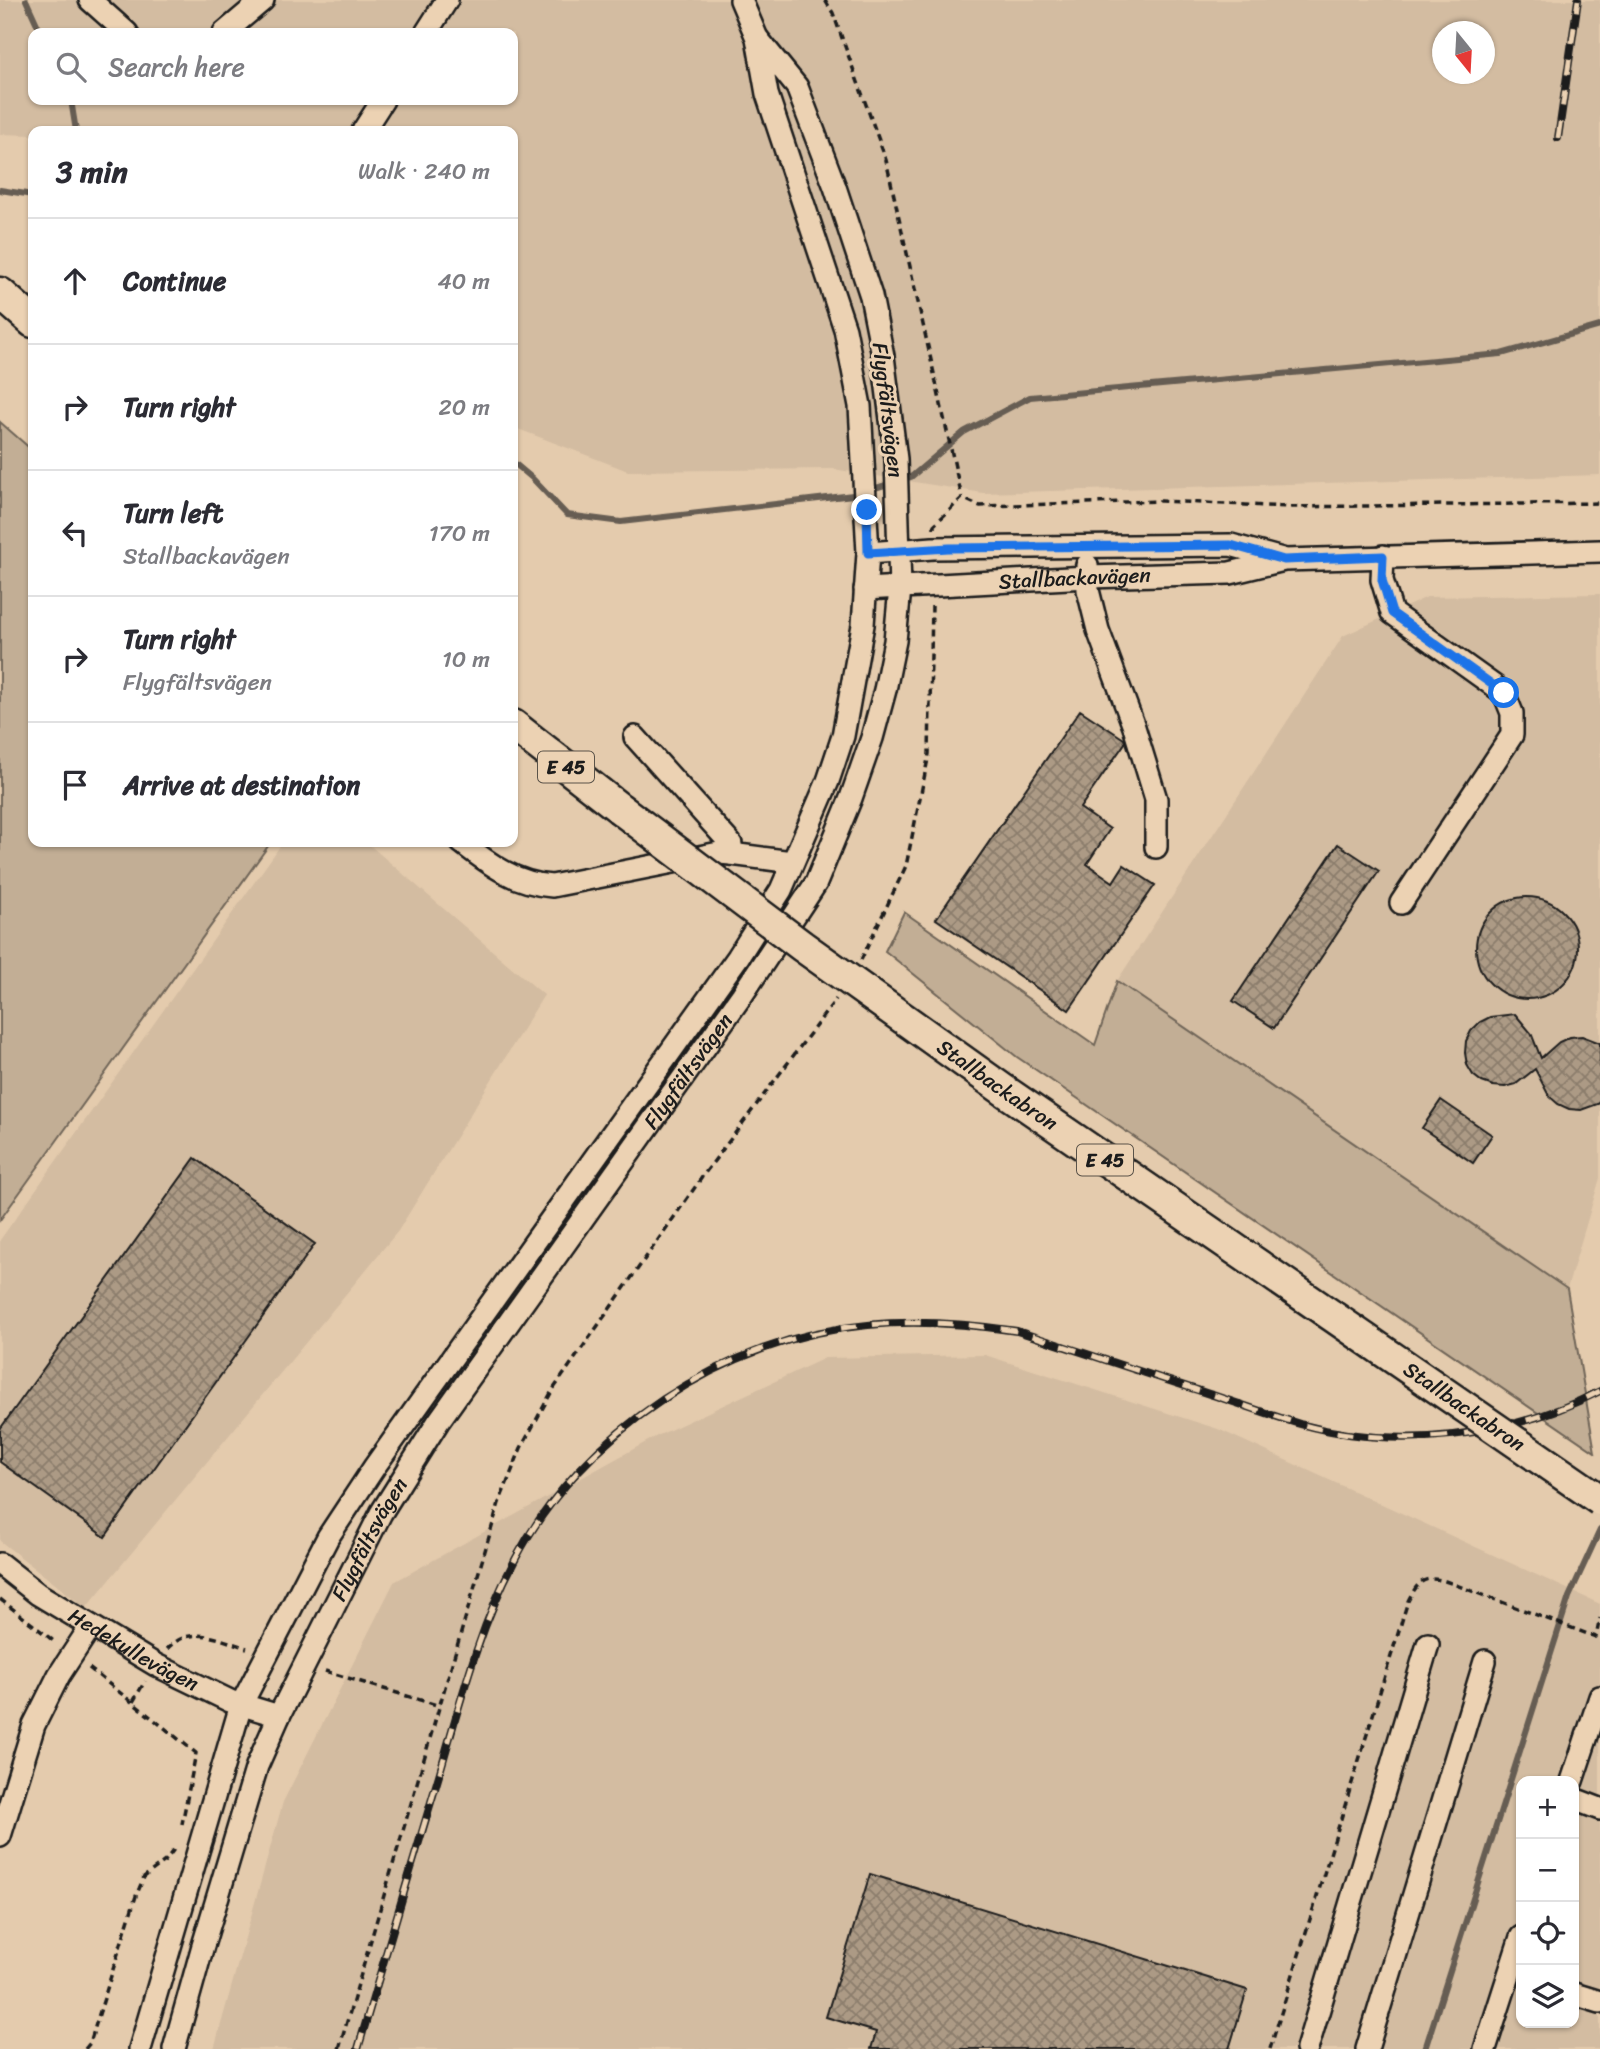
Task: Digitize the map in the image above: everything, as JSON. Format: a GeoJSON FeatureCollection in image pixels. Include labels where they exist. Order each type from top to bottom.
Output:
{"type":"FeatureCollection","features":[{"type":"Feature","properties":{"kind":"highway"},"geometry":{"type":"LineString","coordinates":[[0,293],[28,318]]}},
{"type":"Feature","properties":{"kind":"highway","name":"Stallbackabron"},"geometry":{"type":"LineString","coordinates":[[518,728],[802,946],[1004,1091],[1600,1500]]}},
{"type":"Feature","properties":{"kind":"street"},"geometry":{"type":"LineString","coordinates":[[90,0],[121,28]]}},
{"type":"Feature","properties":{"kind":"street"},"geometry":{"type":"LineString","coordinates":[[230,28],[263,0]]}},
{"type":"Feature","properties":{"kind":"street"},"geometry":{"type":"LineString","coordinates":[[429,28],[447,0]]}},
{"type":"Feature","properties":{"kind":"street","name":"Flygfältsvägen"},"geometry":{"type":"LineString","coordinates":[[140,2049],[241,1705],[328,1537],[375,1466],[738,957],[781,890],[828,780],[843,736],[863,625],[868,553],[860,406],[845,330],[767,94],[757,37],[741,0]]}},
{"type":"Feature","properties":{"kind":"street","name":"Flygfältsvägen"},"geometry":{"type":"LineString","coordinates":[[174,2049],[257,1766],[279,1716],[381,1513],[438,1422],[742,995],[816,883],[872,738],[895,641],[900,588],[897,459],[883,356],[867,284],[835,187],[797,87],[757,37]]}},
{"type":"Feature","properties":{"kind":"street"},"geometry":{"type":"LineString","coordinates":[[366,126],[380,105]]}},
{"type":"Feature","properties":{"kind":"street"},"geometry":{"type":"LineString","coordinates":[[1086,545],[1088,590],[1098,630],[1134,727],[1156,799],[1156,847]]}},
{"type":"Feature","properties":{"kind":"street","name":"Stallbackavägen"},"geometry":{"type":"LineString","coordinates":[[868,553],[933,548],[1231,545],[1284,560]]}},
{"type":"Feature","properties":{"kind":"street","name":"Stallbackavägen"},"geometry":{"type":"LineString","coordinates":[[865,589],[1088,577],[1230,573],[1284,560],[1600,551]]}},
{"type":"Feature","properties":{"kind":"street"},"geometry":{"type":"LineString","coordinates":[[1383,556],[1382,580],[1392,613],[1504,693],[1513,713],[1512,735],[1401,903]]}},
{"type":"Feature","properties":{"kind":"street"},"geometry":{"type":"LineString","coordinates":[[635,737],[731,844],[731,854]]}},
{"type":"Feature","properties":{"kind":"street"},"geometry":{"type":"LineString","coordinates":[[468,847],[515,879],[543,885],[566,883],[719,853],[792,862]]}},
{"type":"Feature","properties":{"kind":"street","name":"Hedekullevägen"},"geometry":{"type":"LineString","coordinates":[[0,1564],[38,1594],[156,1665],[241,1705],[279,1716]]}},
{"type":"Feature","properties":{"kind":"street"},"geometry":{"type":"LineString","coordinates":[[0,1836],[34,1725],[58,1675],[92,1626]]}},
{"type":"Feature","properties":{"kind":"street"},"geometry":{"type":"LineString","coordinates":[[1307,2049],[1429,1644]]}},
{"type":"Feature","properties":{"kind":"street"},"geometry":{"type":"LineString","coordinates":[[1367,2049],[1485,1661]]}},
{"type":"Feature","properties":{"kind":"street"},"geometry":{"type":"LineString","coordinates":[[1574,1776],[1600,1697]]}},
{"type":"Feature","properties":{"kind":"street"},"geometry":{"type":"LineString","coordinates":[[1579,1801],[1600,1809]]}},
{"type":"Feature","properties":{"kind":"street"},"geometry":{"type":"LineString","coordinates":[[1485,2049],[1515,1976]]}},
{"type":"Feature","properties":{"kind":"street"},"geometry":{"type":"LineString","coordinates":[[1579,1996],[1600,2002]]}},
{"type":"Feature","properties":{"kind":"path"},"geometry":{"type":"LineString","coordinates":[[825,0],[886,160],[962,498]]}},
{"type":"Feature","properties":{"kind":"path"},"geometry":{"type":"LineString","coordinates":[[962,498],[980,506],[1161,501],[1289,507],[1600,503]]}},
{"type":"Feature","properties":{"kind":"path"},"geometry":{"type":"LineString","coordinates":[[933,548],[934,526],[962,498]]}},
{"type":"Feature","properties":{"kind":"path"},"geometry":{"type":"LineString","coordinates":[[857,968],[906,866],[929,754],[933,585]]}},
{"type":"Feature","properties":{"kind":"path"},"geometry":{"type":"LineString","coordinates":[[339,2049],[499,1503],[521,1448],[552,1391],[705,1173],[838,996]]}},
{"type":"Feature","properties":{"kind":"path"},"geometry":{"type":"LineString","coordinates":[[0,1599],[196,1753],[181,1831]]}},
{"type":"Feature","properties":{"kind":"path"},"geometry":{"type":"LineString","coordinates":[[1540,1615],[1596,1637],[1600,1618]]}},
{"type":"Feature","properties":{"kind":"path"},"geometry":{"type":"LineString","coordinates":[[85,2049],[90,2043],[144,1877],[166,1861],[175,1850],[178,1840]]}},
{"type":"Feature","properties":{"kind":"shaded area"},"geometry":{"type":"Polygon","coordinates":[[[0,0],[1600,0],[1600,475],[983,493],[833,469],[628,471],[518,429],[518,126],[28,126],[28,135],[0,134],[0,0]]]}},
{"type":"Feature","properties":{"kind":"shaded area"},"geometry":{"type":"Polygon","coordinates":[[[0,422],[28,447],[28,847],[267,847],[0,1220],[0,422]]]}},
{"type":"Feature","properties":{"kind":"shaded area"},"geometry":{"type":"Polygon","coordinates":[[[1600,594],[1600,1178],[1567,1289],[1117,981],[1343,636],[1427,597],[1600,594]]]}},
{"type":"Feature","properties":{"kind":"shaded area"},"geometry":{"type":"Polygon","coordinates":[[[279,847],[372,847],[544,995],[398,1231],[86,1608],[0,1541],[0,1240],[279,847]]]}},
{"type":"Feature","properties":{"kind":"shaded area"},"geometry":{"type":"Polygon","coordinates":[[[904,912],[1095,1045],[1117,981],[1567,1289],[1595,1452],[1017,1057],[885,951],[904,912]]]}},
{"type":"Feature","properties":{"kind":"shaded area"},"geometry":{"type":"Polygon","coordinates":[[[985,1355],[1218,1429],[1600,1604],[1600,2049],[214,2049],[283,1802],[394,1582],[657,1436],[825,1358],[985,1355]]]}},
{"type":"Feature","properties":{"kind":"building"},"geometry":{"type":"Polygon","coordinates":[[[1080,710],[1124,739],[1125,743],[1080,808],[1110,829],[1087,864],[1113,882],[1124,865],[1155,885],[1069,1010],[936,919],[1080,710]]]}},
{"type":"Feature","properties":{"kind":"building"},"geometry":{"type":"Polygon","coordinates":[[[1338,844],[1379,871],[1274,1028],[1233,1001],[1338,844]]]}},
{"type":"Feature","properties":{"kind":"building"},"geometry":{"type":"Polygon","coordinates":[[[1527,897],[1546,901],[1563,912],[1574,929],[1578,948],[1574,967],[1563,984],[1546,995],[1527,999],[1508,995],[1491,984],[1480,967],[1476,948],[1480,929],[1491,912],[1508,901],[1527,897]]]}},
{"type":"Feature","properties":{"kind":"building"},"geometry":{"type":"Polygon","coordinates":[[[1515,1014],[1531,1033],[1541,1058],[1559,1042],[1570,1037],[1582,1036],[1600,1043],[1600,1103],[1581,1110],[1558,1104],[1549,1096],[1535,1069],[1516,1084],[1505,1087],[1482,1082],[1473,1075],[1467,1065],[1465,1053],[1466,1041],[1471,1031],[1490,1017],[1515,1014]]]}},
{"type":"Feature","properties":{"kind":"building"},"geometry":{"type":"Polygon","coordinates":[[[1441,1100],[1492,1135],[1473,1163],[1422,1128],[1441,1100]]]}},
{"type":"Feature","properties":{"kind":"building"},"geometry":{"type":"Polygon","coordinates":[[[195,1158],[315,1244],[105,1537],[0,1462],[0,1429],[195,1158]]]}},
{"type":"Feature","properties":{"kind":"building"},"geometry":{"type":"Polygon","coordinates":[[[870,1874],[1247,1990],[1229,2049],[871,2049],[876,2032],[826,2017],[870,1874]]]}},
{"type":"Feature","properties":{"kind":"waterway"},"geometry":{"type":"LineString","coordinates":[[26,0],[39,28]]}},
{"type":"Feature","properties":{"kind":"waterway"},"geometry":{"type":"LineString","coordinates":[[72,105],[75,126]]}},
{"type":"Feature","properties":{"kind":"waterway"},"geometry":{"type":"LineString","coordinates":[[0,190],[28,194]]}},
{"type":"Feature","properties":{"kind":"waterway"},"geometry":{"type":"LineString","coordinates":[[518,466],[567,515],[621,522],[853,495],[911,477],[964,432],[1030,397],[1501,354],[1600,326]]}},
{"type":"Feature","properties":{"kind":"waterway"},"geometry":{"type":"LineString","coordinates":[[1425,2049],[1569,1597],[1600,1530]]}},
{"type":"Feature","properties":{"kind":"railway"},"geometry":{"type":"LineString","coordinates":[[1558,138],[1578,0]]}},
{"type":"Feature","properties":{"kind":"railway"},"geometry":{"type":"LineString","coordinates":[[358,2049],[472,1663],[492,1609],[516,1558],[544,1513],[579,1471],[619,1433],[664,1399],[712,1371],[762,1349],[815,1333],[868,1325],[924,1323],[1017,1331],[1300,1424],[1375,1437],[1414,1438],[1492,1429],[1566,1407],[1600,1391]]}},
{"type":"Feature","properties":{"kind":"route"},"geometry":{"type":"LineString","coordinates":[[867,510],[868,553],[900,549],[1231,545],[1284,560],[1383,556],[1382,580],[1392,613],[1504,693]]}}]}
